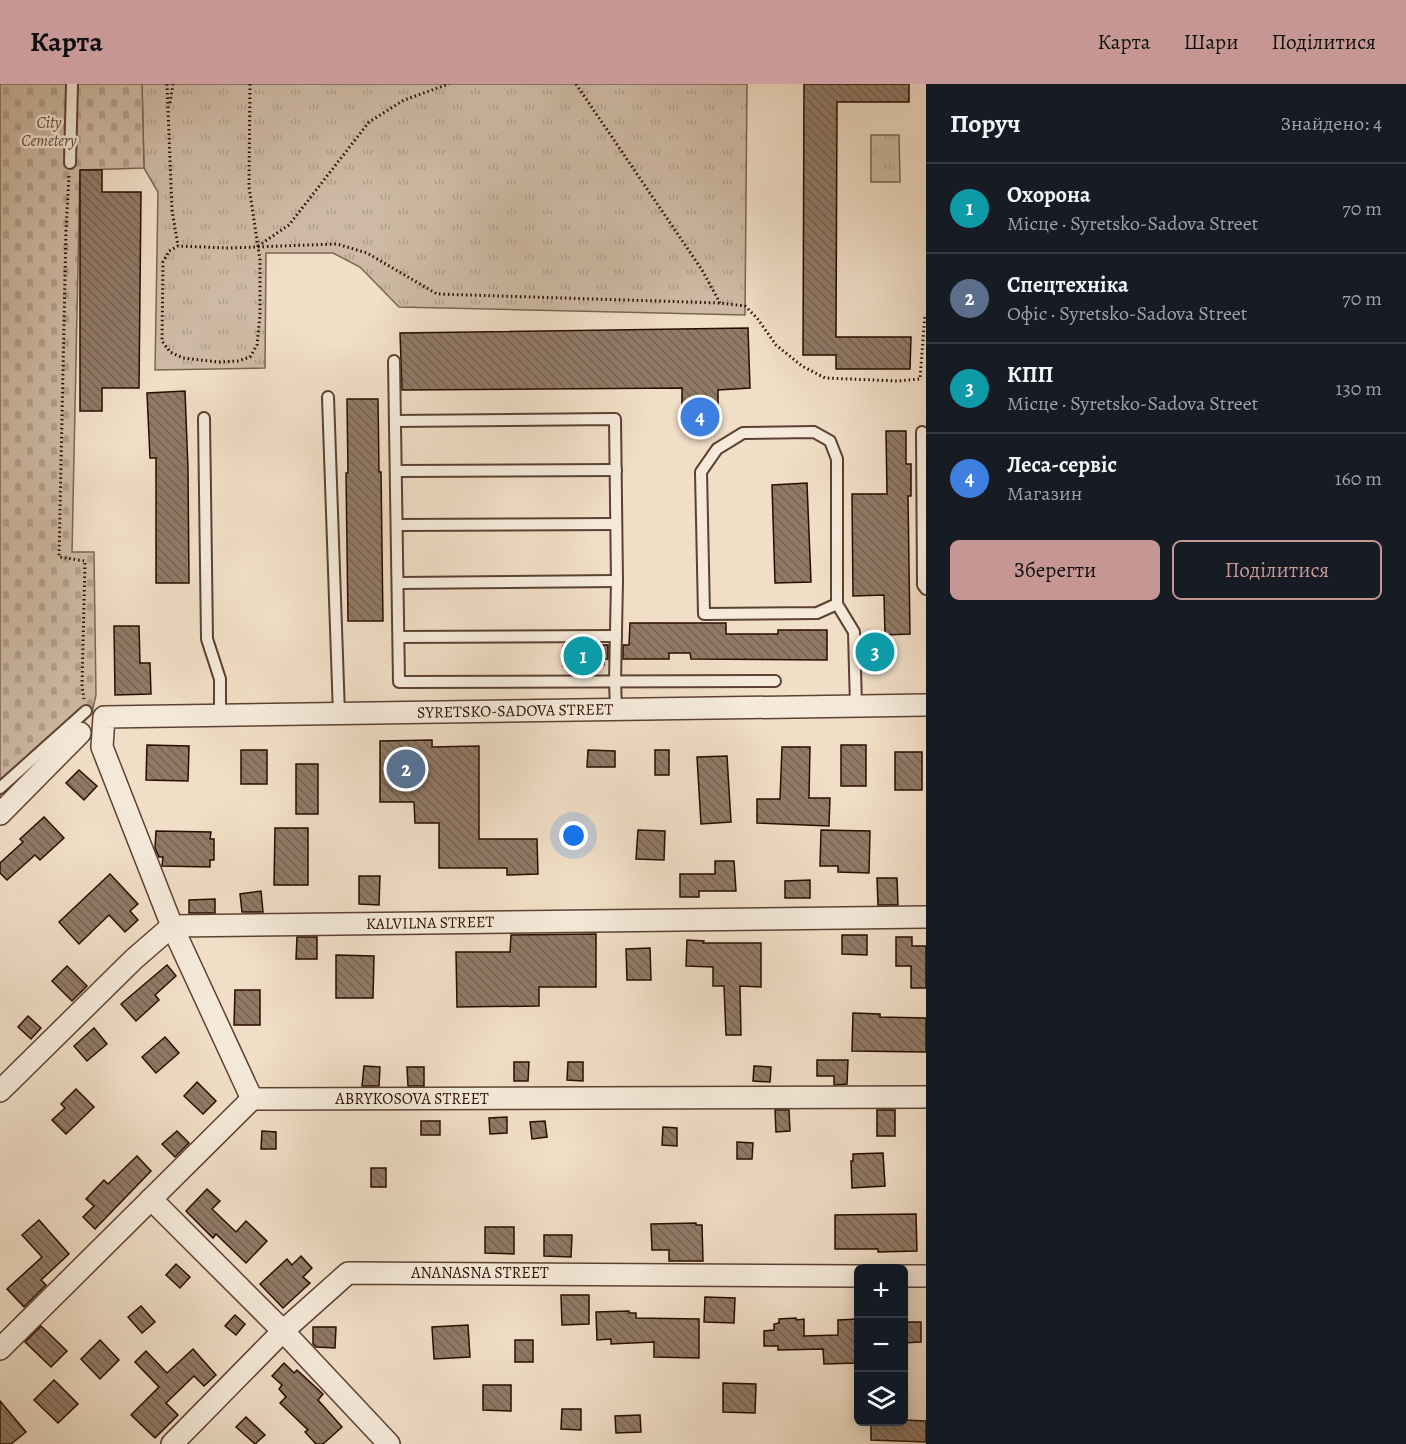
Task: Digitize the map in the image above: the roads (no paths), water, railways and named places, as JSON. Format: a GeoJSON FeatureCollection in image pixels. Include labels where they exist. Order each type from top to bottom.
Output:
{"type":"FeatureCollection","features":[{"type":"Feature","properties":{"kind":"street","name":"SYRETSKO-SADOVA STREET"},"geometry":{"type":"LineString","coordinates":[[95,714],[220,716],[926,705]]}},
{"type":"Feature","properties":{"kind":"street"},"geometry":{"type":"LineString","coordinates":[[0,1349],[252,1099],[172,926],[102,747],[95,714]]}},
{"type":"Feature","properties":{"kind":"street"},"geometry":{"type":"LineString","coordinates":[[0,814],[80,734]]}},
{"type":"Feature","properties":{"kind":"street","name":"KALVILNA STREET"},"geometry":{"type":"LineString","coordinates":[[172,926],[926,917]]}},
{"type":"Feature","properties":{"kind":"street"},"geometry":{"type":"LineString","coordinates":[[0,1091],[134,958],[172,926]]}},
{"type":"Feature","properties":{"kind":"street","name":"ABRYKOSOVA STREET"},"geometry":{"type":"LineString","coordinates":[[252,1099],[926,1097]]}},
{"type":"Feature","properties":{"kind":"street"},"geometry":{"type":"LineString","coordinates":[[151,1199],[283,1331],[389,1444]]}},
{"type":"Feature","properties":{"kind":"street","name":"ANANASNA STREET"},"geometry":{"type":"LineString","coordinates":[[172,1444],[283,1331],[348,1273],[854,1276]]}},
{"type":"Feature","properties":{"kind":"street"},"geometry":{"type":"LineString","coordinates":[[908,1276],[926,1276]]}},
{"type":"Feature","properties":{"kind":"lane"},"geometry":{"type":"LineString","coordinates":[[70,163],[72,84]]}},
{"type":"Feature","properties":{"kind":"lane"},"geometry":{"type":"LineString","coordinates":[[394,361],[399,682],[775,681]]}},
{"type":"Feature","properties":{"kind":"lane"},"geometry":{"type":"LineString","coordinates":[[328,397],[339,714]]}},
{"type":"Feature","properties":{"kind":"lane"},"geometry":{"type":"LineString","coordinates":[[204,418],[207,639],[220,679],[220,716]]}},
{"type":"Feature","properties":{"kind":"lane"},"geometry":{"type":"LineString","coordinates":[[395,421],[615,419],[616,710]]}},
{"type":"Feature","properties":{"kind":"lane"},"geometry":{"type":"LineString","coordinates":[[837,604],[816,613],[705,614],[701,472],[717,449],[743,433],[814,432],[830,441],[837,459],[837,604],[854,632],[856,706]]}},
{"type":"Feature","properties":{"kind":"lane"},"geometry":{"type":"LineString","coordinates":[[922,432],[923,585],[926,590]]}},
{"type":"Feature","properties":{"kind":"lane"},"geometry":{"type":"LineString","coordinates":[[396,471],[616,470]]}},
{"type":"Feature","properties":{"kind":"lane"},"geometry":{"type":"LineString","coordinates":[[397,525],[616,524]]}},
{"type":"Feature","properties":{"kind":"lane"},"geometry":{"type":"LineString","coordinates":[[398,582],[617,581]]}},
{"type":"Feature","properties":{"kind":"lane"},"geometry":{"type":"LineString","coordinates":[[399,637],[616,636]]}},
{"type":"Feature","properties":{"kind":"lane"},"geometry":{"type":"LineString","coordinates":[[0,788],[95,714]]}},
{"type":"Feature","properties":{"kind":"place","name":"Леса-сервіс"},"geometry":{"type":"Point","coordinates":[700,417]}},
{"type":"Feature","properties":{"kind":"place","name":"КПП"},"geometry":{"type":"Point","coordinates":[875,652]}},
{"type":"Feature","properties":{"kind":"place","name":"Охорона"},"geometry":{"type":"Point","coordinates":[583,656]}},
{"type":"Feature","properties":{"kind":"place","name":"Спецтехніка"},"geometry":{"type":"Point","coordinates":[406,769]}},
{"type":"Feature","properties":{"kind":"park label","name":"City Cemetery"},"geometry":{"type":"Point","coordinates":[49,132]}}]}
